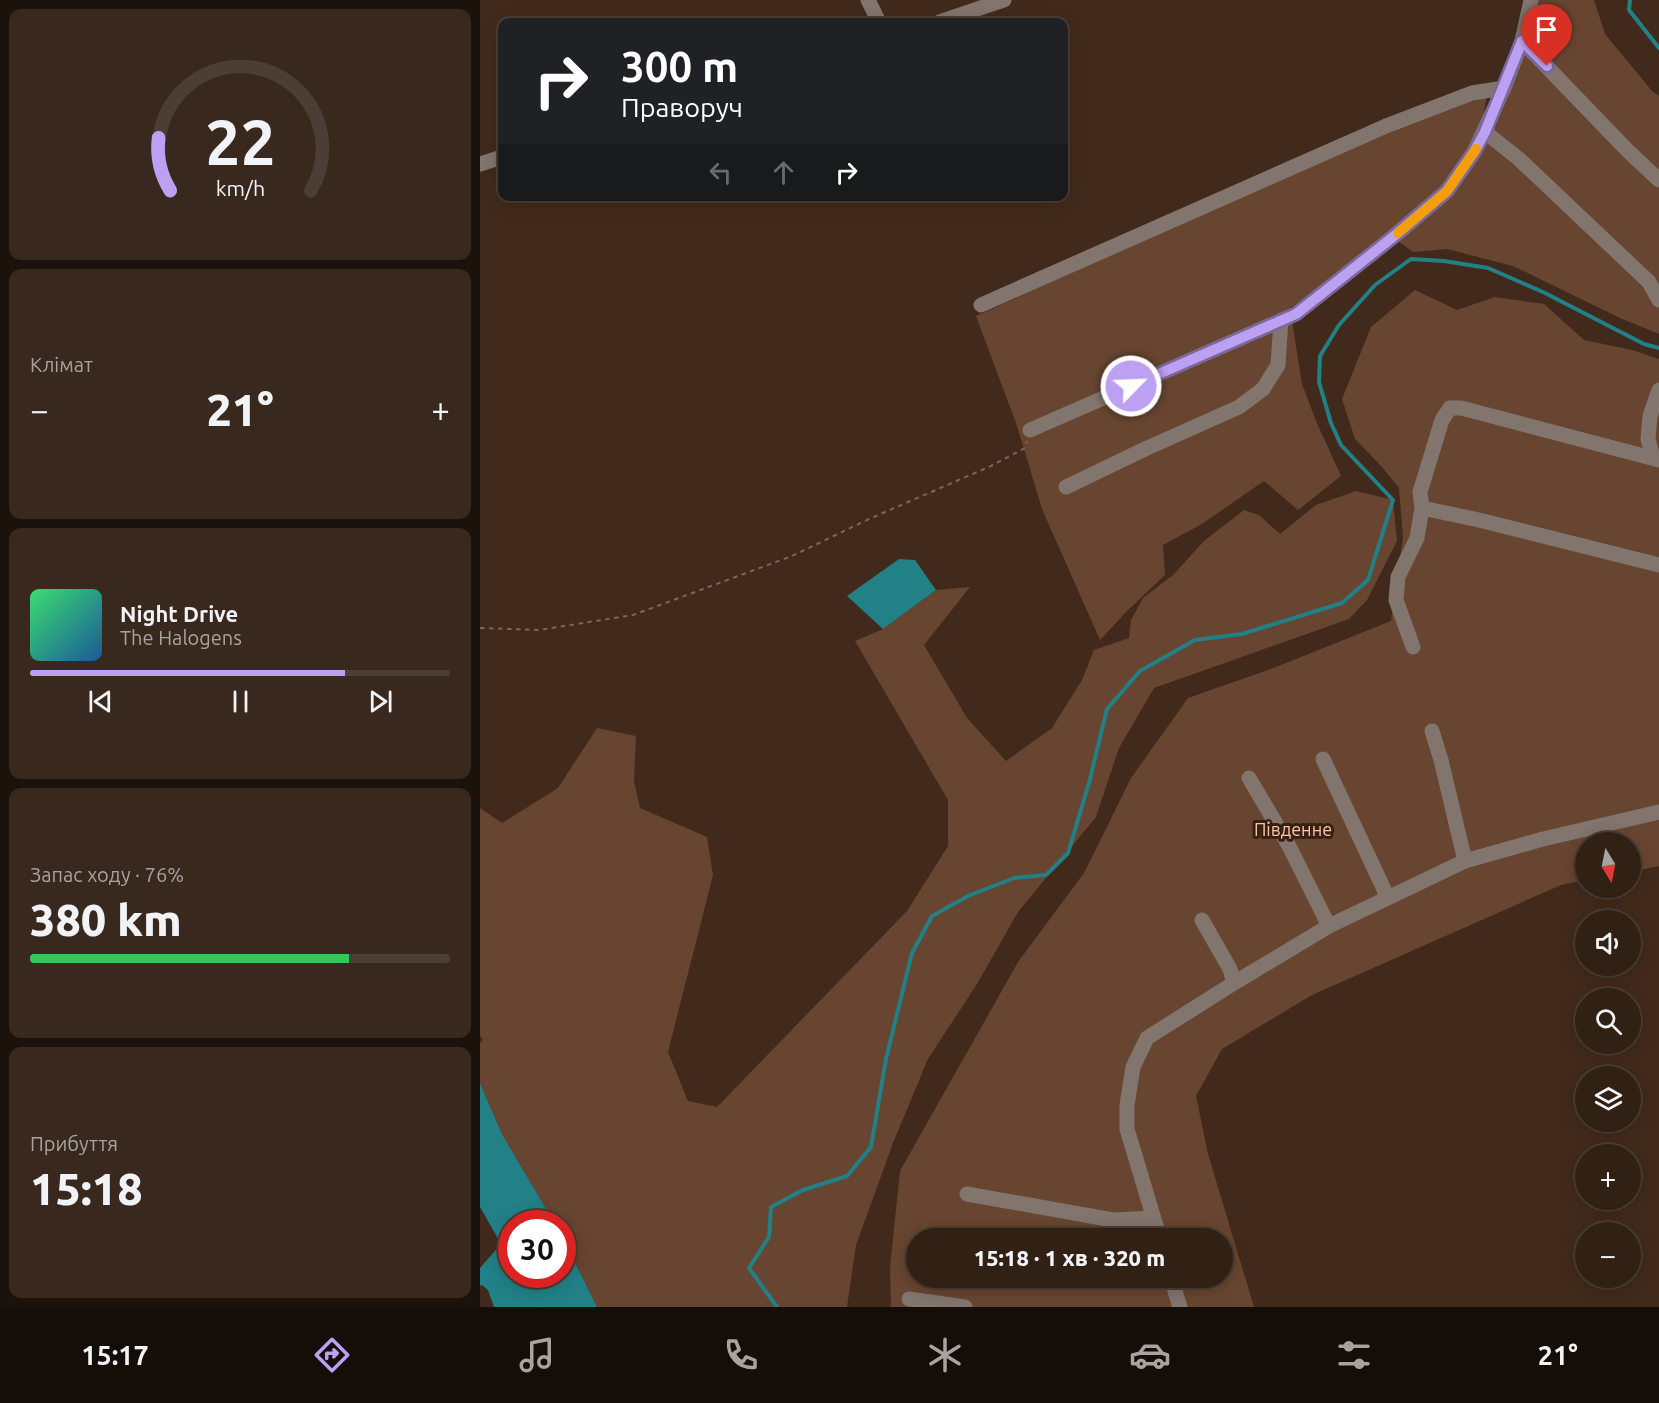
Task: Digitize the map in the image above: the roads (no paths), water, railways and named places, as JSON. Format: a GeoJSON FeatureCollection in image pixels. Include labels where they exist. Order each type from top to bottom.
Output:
{"type":"FeatureCollection","features":[{"type":"Feature","properties":{"kind":"street"},"geometry":{"type":"LineString","coordinates":[[868,0],[877,18]]}},
{"type":"Feature","properties":{"kind":"street"},"geometry":{"type":"LineString","coordinates":[[951,18],[1004,0]]}},
{"type":"Feature","properties":{"kind":"street"},"geometry":{"type":"LineString","coordinates":[[1030,430],[1296,314],[1447,191],[1485,132],[1522,41],[1531,0]]}},
{"type":"Feature","properties":{"kind":"street"},"geometry":{"type":"LineString","coordinates":[[1522,41],[1659,180]]}},
{"type":"Feature","properties":{"kind":"street"},"geometry":{"type":"LineString","coordinates":[[981,304],[1386,126],[1472,93],[1504,88]]}},
{"type":"Feature","properties":{"kind":"street"},"geometry":{"type":"LineString","coordinates":[[1485,132],[1518,159],[1648,282],[1659,300]]}},
{"type":"Feature","properties":{"kind":"street"},"geometry":{"type":"LineString","coordinates":[[480,164],[498,158]]}},
{"type":"Feature","properties":{"kind":"street"},"geometry":{"type":"LineString","coordinates":[[1066,487],[1145,448],[1239,407],[1263,389],[1278,365],[1281,320]]}},
{"type":"Feature","properties":{"kind":"street"},"geometry":{"type":"LineString","coordinates":[[1656,459],[1648,439],[1650,416],[1659,390]]}},
{"type":"Feature","properties":{"kind":"street"},"geometry":{"type":"LineString","coordinates":[[1413,647],[1396,600],[1398,577],[1417,538],[1422,508],[1420,492],[1442,420],[1450,408],[1461,408],[1656,459]]}},
{"type":"Feature","properties":{"kind":"street"},"geometry":{"type":"LineString","coordinates":[[1422,508],[1659,565]]}},
{"type":"Feature","properties":{"kind":"street"},"geometry":{"type":"LineString","coordinates":[[1432,731],[1465,861]]}},
{"type":"Feature","properties":{"kind":"street"},"geometry":{"type":"LineString","coordinates":[[1323,759],[1388,898]]}},
{"type":"Feature","properties":{"kind":"street"},"geometry":{"type":"LineString","coordinates":[[1249,778],[1288,844],[1329,927]]}},
{"type":"Feature","properties":{"kind":"street"},"geometry":{"type":"LineString","coordinates":[[1156,1228],[1127,1129],[1127,1105],[1133,1067],[1147,1038],[1329,927],[1465,861],[1543,839],[1659,812]]}},
{"type":"Feature","properties":{"kind":"street"},"geometry":{"type":"LineString","coordinates":[[1202,920],[1230,969],[1234,983]]}},
{"type":"Feature","properties":{"kind":"street"},"geometry":{"type":"LineString","coordinates":[[967,1194],[1113,1220],[1153,1218]]}},
{"type":"Feature","properties":{"kind":"street"},"geometry":{"type":"LineString","coordinates":[[1175,1288],[1180,1307]]}},
{"type":"Feature","properties":{"kind":"street"},"geometry":{"type":"LineString","coordinates":[[909,1299],[965,1307]]}},
{"type":"Feature","properties":{"kind":"water"},"geometry":{"type":"Polygon","coordinates":[[[899,559],[915,560],[936,590],[883,629],[847,596],[899,559]]]}},
{"type":"Feature","properties":{"kind":"water"},"geometry":{"type":"Polygon","coordinates":[[[480,1083],[502,1134],[547,1210],[498,1210],[498,1239],[480,1207],[480,1083]]]}},
{"type":"Feature","properties":{"kind":"water"},"geometry":{"type":"Polygon","coordinates":[[[498,1247],[498,1288],[576,1288],[576,1264],[597,1307],[494,1307],[488,1290],[480,1286],[480,1268],[498,1247]]]}},
{"type":"Feature","properties":{"kind":"waterway"},"geometry":{"type":"LineString","coordinates":[[1630,0],[1629,10],[1659,48]]}},
{"type":"Feature","properties":{"kind":"waterway"},"geometry":{"type":"LineString","coordinates":[[777,1307],[749,1268],[769,1237],[771,1207],[803,1190],[847,1176],[871,1147],[886,1059],[912,953],[932,916],[968,896],[1014,878],[1046,875],[1068,853],[1089,783],[1107,709],[1140,671],[1195,640],[1242,634],[1342,603],[1368,580],[1393,500],[1341,445],[1331,423],[1319,382],[1320,356],[1339,325],[1375,285],[1411,259],[1444,261],[1488,268],[1543,292],[1644,344],[1659,348]]}},
{"type":"Feature","properties":{"kind":"park label","name":"Південне"},"geometry":{"type":"Point","coordinates":[1293,829]}}]}
